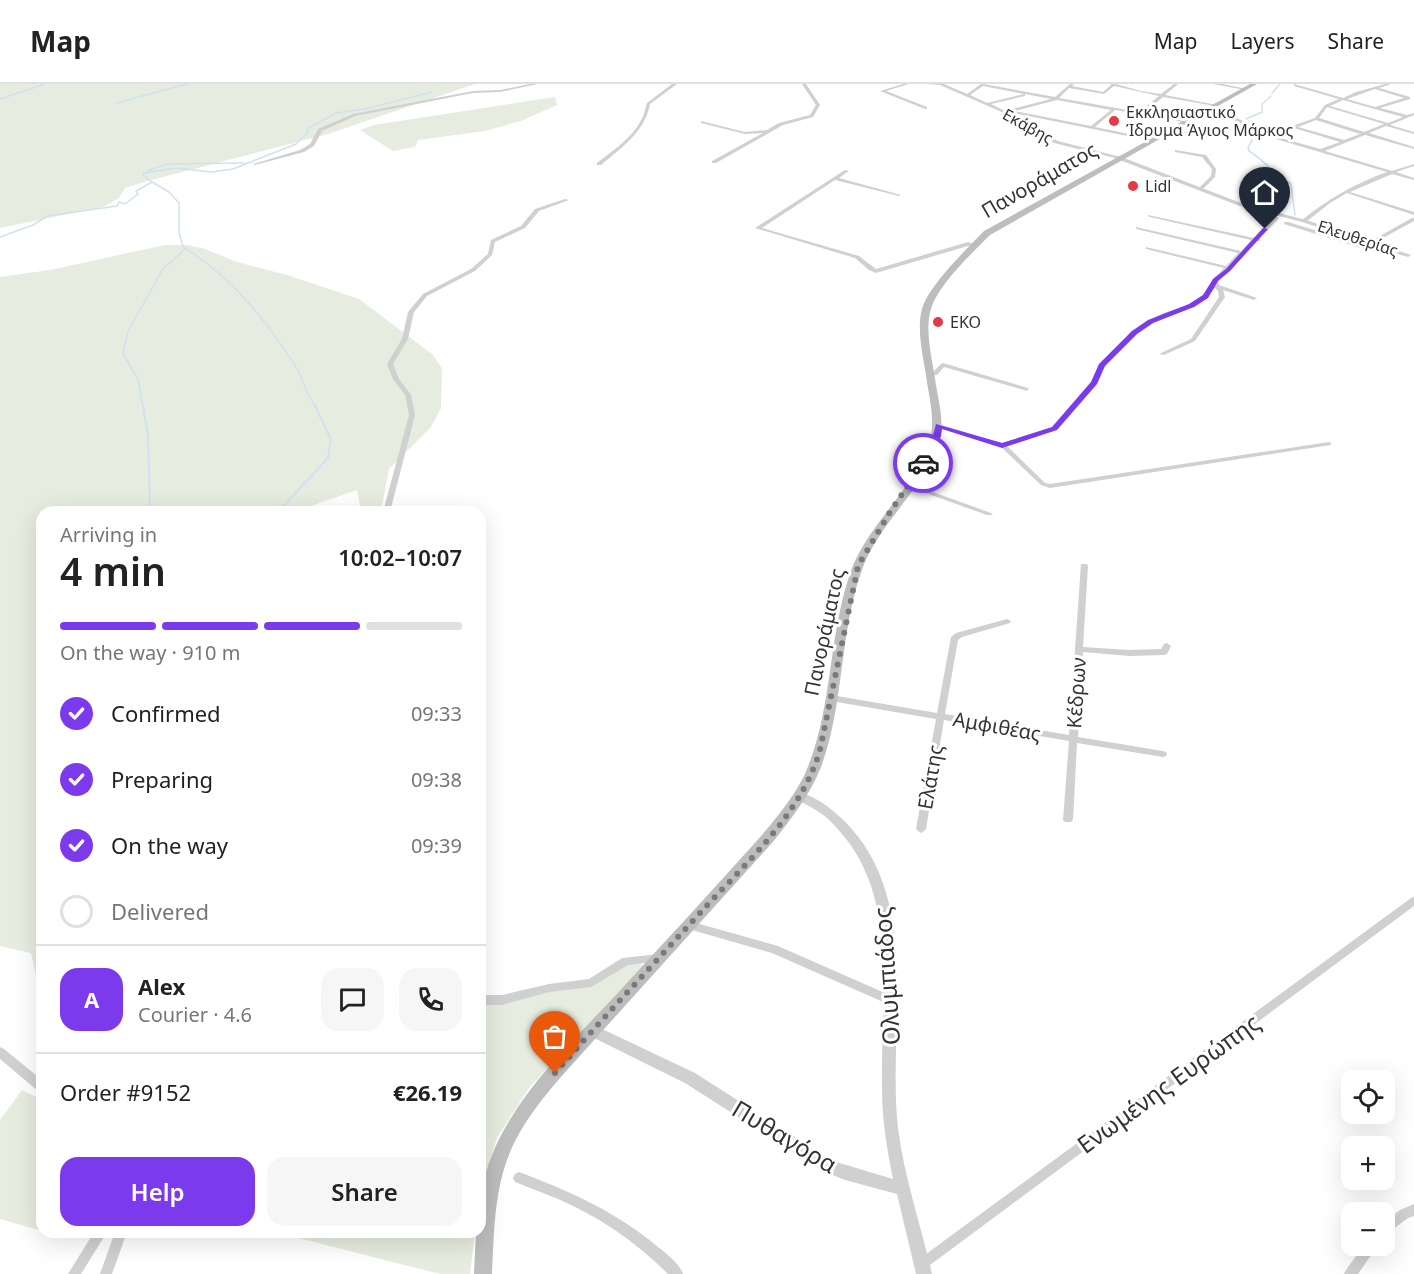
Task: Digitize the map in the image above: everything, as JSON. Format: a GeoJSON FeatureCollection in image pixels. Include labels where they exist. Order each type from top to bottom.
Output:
{"type":"FeatureCollection","features":[{"type":"Feature","properties":{"kind":"main road","name":"Πανοράματος"},"geometry":{"type":"LineString","coordinates":[[486,1205],[495,1170],[513,1129],[543,1088],[767,839],[799,796],[817,760],[858,566],[930,451],[937,436],[938,426],[924,334],[926,310],[933,295],[974,245],[991,231],[1254,84]]}},
{"type":"Feature","properties":{"kind":"main road","name":"Πανοράματος"},"geometry":{"type":"LineString","coordinates":[[483,1238],[483,1274]]}},
{"type":"Feature","properties":{"kind":"street"},"geometry":{"type":"LineString","coordinates":[[255,164],[309,147],[320,130],[354,115],[472,92],[500,91],[534,84]]}},
{"type":"Feature","properties":{"kind":"street"},"geometry":{"type":"LineString","coordinates":[[599,164],[618,150],[631,135],[647,113],[648,104],[675,84]]}},
{"type":"Feature","properties":{"kind":"street"},"geometry":{"type":"LineString","coordinates":[[714,162],[771,130],[812,116],[818,105],[804,84]]}},
{"type":"Feature","properties":{"kind":"street"},"geometry":{"type":"LineString","coordinates":[[907,84],[882,91],[926,108]]}},
{"type":"Feature","properties":{"kind":"street"},"geometry":{"type":"LineString","coordinates":[[928,84],[941,84]]}},
{"type":"Feature","properties":{"kind":"street","name":"Εκάβης"},"geometry":{"type":"LineString","coordinates":[[941,84],[1007,112],[1056,142],[1119,158]]}},
{"type":"Feature","properties":{"kind":"street"},"geometry":{"type":"LineString","coordinates":[[1007,112],[1055,99],[1070,86],[1104,93],[1113,84],[1212,107],[1270,135],[1414,179]]}},
{"type":"Feature","properties":{"kind":"street"},"geometry":{"type":"LineString","coordinates":[[1140,114],[1176,84]]}},
{"type":"Feature","properties":{"kind":"street"},"geometry":{"type":"LineString","coordinates":[[1215,84],[1245,89]]}},
{"type":"Feature","properties":{"kind":"street"},"geometry":{"type":"LineString","coordinates":[[1270,135],[1316,119],[1327,106],[1343,99],[1389,84]]}},
{"type":"Feature","properties":{"kind":"street"},"geometry":{"type":"LineString","coordinates":[[968,95],[982,85],[1185,122]]}},
{"type":"Feature","properties":{"kind":"street"},"geometry":{"type":"LineString","coordinates":[[1295,85],[1414,119]]}},
{"type":"Feature","properties":{"kind":"street"},"geometry":{"type":"LineString","coordinates":[[1374,108],[1409,98],[1376,88]]}},
{"type":"Feature","properties":{"kind":"street"},"geometry":{"type":"LineString","coordinates":[[987,104],[1029,94]]}},
{"type":"Feature","properties":{"kind":"street"},"geometry":{"type":"LineString","coordinates":[[1327,106],[1414,133]]}},
{"type":"Feature","properties":{"kind":"street"},"geometry":{"type":"LineString","coordinates":[[1092,128],[1114,109]]}},
{"type":"Feature","properties":{"kind":"street"},"geometry":{"type":"LineString","coordinates":[[1007,112],[1152,140]]}},
{"type":"Feature","properties":{"kind":"street"},"geometry":{"type":"LineString","coordinates":[[1320,151],[1414,114]]}},
{"type":"Feature","properties":{"kind":"street"},"geometry":{"type":"LineString","coordinates":[[1316,119],[1412,148]]}},
{"type":"Feature","properties":{"kind":"street"},"geometry":{"type":"LineString","coordinates":[[703,122],[745,133],[771,130]]}},
{"type":"Feature","properties":{"kind":"street"},"geometry":{"type":"LineString","coordinates":[[1294,127],[1343,141]]}},
{"type":"Feature","properties":{"kind":"street"},"geometry":{"type":"LineString","coordinates":[[1398,152],[1412,148]]}},
{"type":"Feature","properties":{"kind":"street"},"geometry":{"type":"LineString","coordinates":[[1177,151],[1204,156],[1214,169],[1214,175],[1202,190]]}},
{"type":"Feature","properties":{"kind":"street","name":"Ελευθερίας"},"geometry":{"type":"LineString","coordinates":[[1119,158],[1243,205],[1304,221],[1411,255]]}},
{"type":"Feature","properties":{"kind":"street"},"geometry":{"type":"LineString","coordinates":[[1304,221],[1323,204],[1392,172],[1414,165]]}},
{"type":"Feature","properties":{"kind":"street"},"geometry":{"type":"LineString","coordinates":[[847,171],[758,228],[857,257],[864,261],[870,270],[876,272],[968,244],[974,245]]}},
{"type":"Feature","properties":{"kind":"street"},"geometry":{"type":"LineString","coordinates":[[835,179],[899,195]]}},
{"type":"Feature","properties":{"kind":"street","name":"Ελευθερίας"},"geometry":{"type":"LineString","coordinates":[[1202,190],[1210,197],[1369,249],[1411,255]]}},
{"type":"Feature","properties":{"kind":"street"},"geometry":{"type":"LineString","coordinates":[[1347,192],[1414,214]]}},
{"type":"Feature","properties":{"kind":"street"},"geometry":{"type":"LineString","coordinates":[[388,506],[412,415],[408,395],[396,379],[390,364],[405,339],[411,312],[426,295],[473,270],[490,254],[493,241],[499,236],[523,227],[532,214],[541,207],[567,200]]}},
{"type":"Feature","properties":{"kind":"street"},"geometry":{"type":"LineString","coordinates":[[1150,216],[1257,240]]}},
{"type":"Feature","properties":{"kind":"street"},"geometry":{"type":"LineString","coordinates":[[1162,354],[1194,338],[1222,297],[1215,280],[1230,268],[1276,218]]}},
{"type":"Feature","properties":{"kind":"street"},"geometry":{"type":"LineString","coordinates":[[1372,242],[1414,219]]}},
{"type":"Feature","properties":{"kind":"street"},"geometry":{"type":"LineString","coordinates":[[1138,228],[1243,253]]}},
{"type":"Feature","properties":{"kind":"street"},"geometry":{"type":"LineString","coordinates":[[1148,248],[1230,268]]}},
{"type":"Feature","properties":{"kind":"street"},"geometry":{"type":"LineString","coordinates":[[1216,285],[1254,298]]}},
{"type":"Feature","properties":{"kind":"street"},"geometry":{"type":"LineString","coordinates":[[1002,445],[1054,429],[1094,383],[1101,366],[1134,332],[1165,314],[1192,306],[1216,285]]}},
{"type":"Feature","properties":{"kind":"street"},"geometry":{"type":"LineString","coordinates":[[930,374],[935,374],[943,365],[1026,389]]}},
{"type":"Feature","properties":{"kind":"street"},"geometry":{"type":"LineString","coordinates":[[938,426],[1002,445],[1043,484],[1050,486],[1329,444]]}},
{"type":"Feature","properties":{"kind":"street"},"geometry":{"type":"LineString","coordinates":[[908,485],[989,514]]}},
{"type":"Feature","properties":{"kind":"street","name":"Κέδρων"},"geometry":{"type":"LineString","coordinates":[[1068,820],[1084,566]]}},
{"type":"Feature","properties":{"kind":"street","name":"Ελάτης"},"geometry":{"type":"LineString","coordinates":[[921,829],[955,637],[1007,621]]}},
{"type":"Feature","properties":{"kind":"street"},"geometry":{"type":"LineString","coordinates":[[1079,650],[1142,654],[1164,652],[1167,646]]}},
{"type":"Feature","properties":{"kind":"street","name":"Αμφιθέας"},"geometry":{"type":"LineString","coordinates":[[831,698],[1163,754]]}},
{"type":"Feature","properties":{"kind":"street","name":"Ολυμπιάδος"},"geometry":{"type":"LineString","coordinates":[[799,796],[824,809],[840,822],[858,842],[871,865],[883,908],[890,1000],[891,1127],[904,1189]]}},
{"type":"Feature","properties":{"kind":"street","name":"Ενωμένης Ευρώπης"},"geometry":{"type":"LineString","coordinates":[[923,1269],[1414,902]]}},
{"type":"Feature","properties":{"kind":"street"},"geometry":{"type":"LineString","coordinates":[[689,925],[774,949],[890,1000]]}},
{"type":"Feature","properties":{"kind":"street"},"geometry":{"type":"LineString","coordinates":[[486,1000],[502,1000],[549,988],[591,983],[626,961],[659,958]]}},
{"type":"Feature","properties":{"kind":"street","name":"Πυθαγόρα"},"geometry":{"type":"LineString","coordinates":[[593,1031],[690,1078],[828,1166],[904,1189]]}},
{"type":"Feature","properties":{"kind":"street"},"geometry":{"type":"LineString","coordinates":[[0,1052],[36,1082]]}},
{"type":"Feature","properties":{"kind":"street"},"geometry":{"type":"LineString","coordinates":[[519,1178],[596,1209],[640,1241],[677,1274]]}},
{"type":"Feature","properties":{"kind":"street"},"geometry":{"type":"LineString","coordinates":[[904,1189],[923,1269]]}},
{"type":"Feature","properties":{"kind":"street"},"geometry":{"type":"LineString","coordinates":[[1395,1221],[1414,1210]]}},
{"type":"Feature","properties":{"kind":"street"},"geometry":{"type":"LineString","coordinates":[[74,1274],[97,1238]]}},
{"type":"Feature","properties":{"kind":"street"},"geometry":{"type":"LineString","coordinates":[[106,1274],[119,1238]]}},
{"type":"Feature","properties":{"kind":"street"},"geometry":{"type":"LineString","coordinates":[[1350,1274],[1364,1256]]}},
{"type":"Feature","properties":{"kind":"shaded area"},"geometry":{"type":"Polygon","coordinates":[[[0,84],[475,84],[328,134],[125,188],[119,198],[103,207],[0,228],[0,84]]]}},
{"type":"Feature","properties":{"kind":"shaded area"},"geometry":{"type":"Polygon","coordinates":[[[555,97],[557,105],[521,121],[485,131],[418,140],[415,147],[393,151],[360,130],[374,125],[555,97]]]}},
{"type":"Feature","properties":{"kind":"shaded area"},"geometry":{"type":"Polygon","coordinates":[[[165,245],[188,245],[205,249],[237,262],[287,275],[359,299],[432,354],[442,368],[441,408],[431,427],[389,469],[382,506],[360,506],[357,490],[311,506],[36,506],[36,975],[31,953],[0,946],[0,277],[50,270],[165,245]]]}},
{"type":"Feature","properties":{"kind":"shaded area"},"geometry":{"type":"Polygon","coordinates":[[[632,963],[643,965],[529,1088],[497,1138],[486,1172],[486,1001],[577,987],[632,963]]]}},
{"type":"Feature","properties":{"kind":"shaded area"},"geometry":{"type":"Polygon","coordinates":[[[22,1090],[36,1097],[36,1229],[0,1219],[0,1120],[22,1090]]]}},
{"type":"Feature","properties":{"kind":"shaded area"},"geometry":{"type":"Polygon","coordinates":[[[299,1238],[474,1238],[470,1274],[440,1274],[299,1238]]]}},
{"type":"Feature","properties":{"kind":"waterway"},"geometry":{"type":"LineString","coordinates":[[0,99],[45,84]]}},
{"type":"Feature","properties":{"kind":"waterway"},"geometry":{"type":"LineString","coordinates":[[116,103],[187,84]]}},
{"type":"Feature","properties":{"kind":"waterway"},"geometry":{"type":"LineString","coordinates":[[1272,93],[1280,84]]}},
{"type":"Feature","properties":{"kind":"waterway"},"geometry":{"type":"LineString","coordinates":[[152,182],[143,175],[144,173],[176,168],[212,172],[233,169],[296,144],[308,132],[307,129],[336,113],[365,109],[432,92]]}},
{"type":"Feature","properties":{"kind":"waterway"},"geometry":{"type":"LineString","coordinates":[[1246,119],[1262,112],[1262,104],[1271,96]]}},
{"type":"Feature","properties":{"kind":"waterway"},"geometry":{"type":"LineString","coordinates":[[1169,135],[1219,127]]}},
{"type":"Feature","properties":{"kind":"waterway"},"geometry":{"type":"LineString","coordinates":[[1249,131],[1252,141],[1248,147],[1249,151],[1291,184],[1295,215]]}},
{"type":"Feature","properties":{"kind":"waterway"},"geometry":{"type":"LineString","coordinates":[[147,171],[166,164],[244,163]]}},
{"type":"Feature","properties":{"kind":"waterway"},"geometry":{"type":"LineString","coordinates":[[0,237],[33,225],[47,216],[117,206],[119,202],[125,204],[138,194],[136,191],[152,182]]}},
{"type":"Feature","properties":{"kind":"waterway"},"geometry":{"type":"LineString","coordinates":[[152,182],[169,192],[179,203],[179,232],[183,247],[217,271],[260,316],[296,367],[316,407]]}},
{"type":"Feature","properties":{"kind":"waterway"},"geometry":{"type":"LineString","coordinates":[[143,407],[138,379],[123,354],[128,331],[163,269],[185,249]]}},
{"type":"Feature","properties":{"kind":"waterway"},"geometry":{"type":"LineString","coordinates":[[143,406],[148,436],[150,506]]}},
{"type":"Feature","properties":{"kind":"waterway"},"geometry":{"type":"LineString","coordinates":[[284,506],[328,458],[331,439],[315,406]]}},
{"type":"Feature","properties":{"kind":"way so far"},"geometry":{"type":"LineString","coordinates":[[555,1073],[758,849],[799,796],[820,750],[858,566],[923,463]]}},
{"type":"Feature","properties":{"kind":"place","name":"Εκκλησιαστικό Ίδρυμα Άγιος Μάρκος"},"geometry":{"type":"Point","coordinates":[1114,121]}},
{"type":"Feature","properties":{"kind":"place","name":"Lidl"},"geometry":{"type":"Point","coordinates":[1133,186]}},
{"type":"Feature","properties":{"kind":"place","name":"EKO"},"geometry":{"type":"Point","coordinates":[938,322]}},
{"type":"Feature","properties":{"kind":"route"},"geometry":{"type":"LineString","coordinates":[[923,463],[937,436],[938,426],[1002,445],[1054,429],[1074,409],[1094,383],[1101,366],[1134,332],[1150,321],[1192,306],[1205,297],[1215,285],[1215,280],[1228,270],[1265,229]]}}]}
